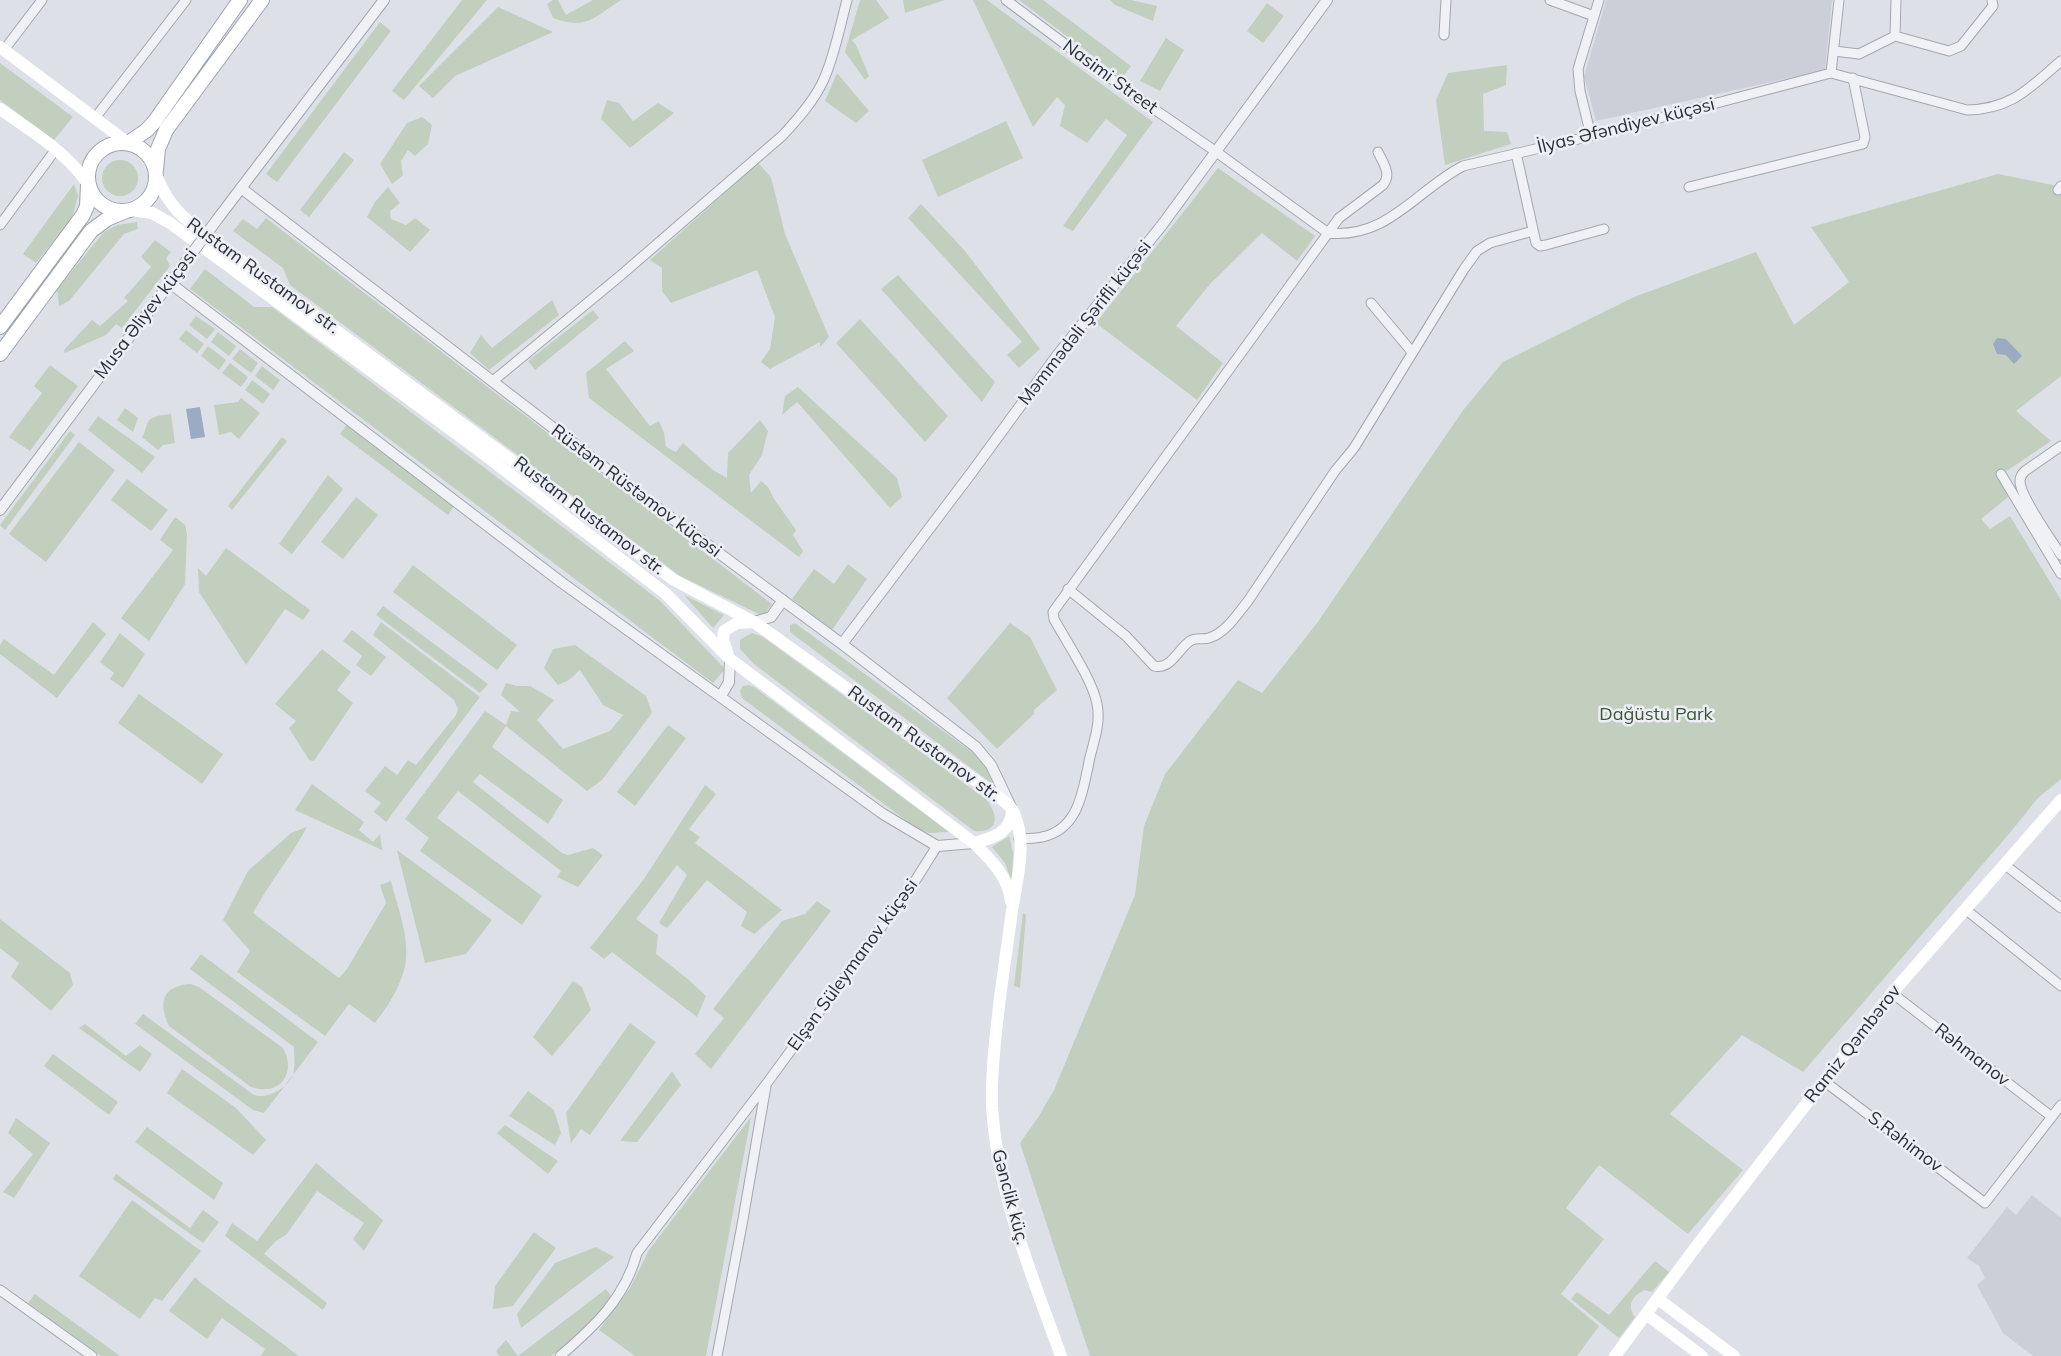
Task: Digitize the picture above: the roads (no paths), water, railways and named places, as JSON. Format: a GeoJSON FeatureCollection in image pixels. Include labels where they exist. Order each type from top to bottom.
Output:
{"type":"FeatureCollection","features":[{"type":"Feature","properties":{"kind":"main road"},"geometry":{"type":"LineString","coordinates":[[128,144],[147,130],[155,121],[240,0]]}},
{"type":"Feature","properties":{"kind":"main road"},"geometry":{"type":"LineString","coordinates":[[0,354],[91,231],[107,219],[141,205],[150,196],[154,186],[158,149],[166,130],[262,0]]}},
{"type":"Feature","properties":{"kind":"main road"},"geometry":{"type":"LineString","coordinates":[[2,48],[128,144]]}},
{"type":"Feature","properties":{"kind":"main road"},"geometry":{"type":"LineString","coordinates":[[0,109],[56,149],[80,172],[92,194],[99,202],[108,208],[119,211],[130,210]]}},
{"type":"Feature","properties":{"kind":"main road"},"geometry":{"type":"LineString","coordinates":[[0,327],[83,215],[87,206],[89,165],[100,150],[117,143],[140,148],[152,162],[156,174]]}},
{"type":"Feature","properties":{"kind":"main road","name":"Rustam Rustamov str."},"geometry":{"type":"LineString","coordinates":[[156,174],[161,190],[176,211],[226,250],[674,580],[754,622],[990,791],[1012,809],[1020,844]]}},
{"type":"Feature","properties":{"kind":"main road","name":"Rustam Rustamov str."},"geometry":{"type":"LineString","coordinates":[[130,210],[152,213],[170,223],[478,449],[665,593],[730,659],[974,843],[992,860],[1001,872],[1010,895],[1012,913]]}},
{"type":"Feature","properties":{"kind":"main road"},"geometry":{"type":"LineString","coordinates":[[730,659],[723,640],[724,631],[737,623],[754,622]]}},
{"type":"Feature","properties":{"kind":"main road","name":"Ramiz Qəmbərov"},"geometry":{"type":"LineString","coordinates":[[1615,1356],[1698,1244],[1892,993],[2061,800]]}},
{"type":"Feature","properties":{"kind":"main road"},"geometry":{"type":"LineString","coordinates":[[974,843],[1003,832],[1012,820],[1012,809]]}},
{"type":"Feature","properties":{"kind":"main road","name":"Gənclik küç."},"geometry":{"type":"LineString","coordinates":[[1020,844],[1001,995],[992,1086],[994,1134],[1006,1197],[1061,1356]]}},
{"type":"Feature","properties":{"kind":"main road"},"geometry":{"type":"LineString","coordinates":[[1658,1299],[1734,1356]]}},
{"type":"Feature","properties":{"kind":"main road"},"geometry":{"type":"LineString","coordinates":[[1646,1314],[1702,1356]]}},
{"type":"Feature","properties":{"kind":"street"},"geometry":{"type":"LineString","coordinates":[[2,48],[42,0]]}},
{"type":"Feature","properties":{"kind":"street"},"geometry":{"type":"LineString","coordinates":[[95,118],[186,0]]}},
{"type":"Feature","properties":{"kind":"street","name":"Musa Əliyev küçəsi"},"geometry":{"type":"LineString","coordinates":[[0,510],[384,0]]}},
{"type":"Feature","properties":{"kind":"street"},"geometry":{"type":"LineString","coordinates":[[493,381],[620,276],[782,136],[793,124],[823,80],[832,56],[847,0]]}},
{"type":"Feature","properties":{"kind":"street","name":"Nasimi Street"},"geometry":{"type":"LineString","coordinates":[[1006,0],[1133,95],[1216,151]]}},
{"type":"Feature","properties":{"kind":"street","name":"Məmmədəli Şərifli küçəsi"},"geometry":{"type":"LineString","coordinates":[[842,644],[1056,357],[1162,225],[1327,0]]}},
{"type":"Feature","properties":{"kind":"street"},"geometry":{"type":"LineString","coordinates":[[1444,35],[1446,0]]}},
{"type":"Feature","properties":{"kind":"street"},"geometry":{"type":"LineString","coordinates":[[1550,0],[1594,16]]}},
{"type":"Feature","properties":{"kind":"street"},"geometry":{"type":"LineString","coordinates":[[1591,136],[1580,91],[1578,69],[1598,0]]}},
{"type":"Feature","properties":{"kind":"street"},"geometry":{"type":"LineString","coordinates":[[1832,73],[1839,0]]}},
{"type":"Feature","properties":{"kind":"street"},"geometry":{"type":"LineString","coordinates":[[1895,36],[1896,0]]}},
{"type":"Feature","properties":{"kind":"street"},"geometry":{"type":"LineString","coordinates":[[1834,51],[1859,54],[1895,36],[1949,51],[1955,50],[1962,46],[1993,6],[1992,0]]}},
{"type":"Feature","properties":{"kind":"street","name":"İlyas Əfəndiyev küçəsi"},"geometry":{"type":"LineString","coordinates":[[1328,233],[1346,235],[1380,225],[1456,169],[1475,162],[1591,136],[1832,73],[1967,110],[1984,110],[1997,107],[2022,94],[2061,61]]}},
{"type":"Feature","properties":{"kind":"street"},"geometry":{"type":"LineString","coordinates":[[1689,187],[1863,144],[1865,138],[1853,78]]}},
{"type":"Feature","properties":{"kind":"street"},"geometry":{"type":"LineString","coordinates":[[0,226],[56,149]]}},
{"type":"Feature","properties":{"kind":"street"},"geometry":{"type":"LineString","coordinates":[[1216,151],[1328,233]]}},
{"type":"Feature","properties":{"kind":"street"},"geometry":{"type":"LineString","coordinates":[[1020,844],[1054,834],[1071,820],[1079,806],[1098,725],[1098,705],[1054,619],[1053,612],[1338,218],[1387,180],[1388,174],[1378,152]]}},
{"type":"Feature","properties":{"kind":"street"},"geometry":{"type":"LineString","coordinates":[[1516,153],[1536,243],[1540,246],[1604,229]]}},
{"type":"Feature","properties":{"kind":"street","name":"Rüstəm Rüstəmov küçəsi"},"geometry":{"type":"LineString","coordinates":[[241,188],[643,497],[842,644],[976,748],[991,765],[1012,809]]}},
{"type":"Feature","properties":{"kind":"street"},"geometry":{"type":"LineString","coordinates":[[1068,589],[1126,636],[1154,666],[1161,667],[1167,665],[1194,638],[1215,636],[1232,621],[1248,600],[1335,471],[1354,448],[1412,352],[1477,251],[1490,243],[1533,231]]}},
{"type":"Feature","properties":{"kind":"street"},"geometry":{"type":"LineString","coordinates":[[170,283],[561,582],[882,814],[937,846],[974,843]]}},
{"type":"Feature","properties":{"kind":"street"},"geometry":{"type":"LineString","coordinates":[[1371,303],[1412,352]]}},
{"type":"Feature","properties":{"kind":"street"},"geometry":{"type":"LineString","coordinates":[[2061,446],[2021,474],[2020,479],[2026,498],[2061,555]]}},
{"type":"Feature","properties":{"kind":"street"},"geometry":{"type":"LineString","coordinates":[[2002,474],[2061,574]]}},
{"type":"Feature","properties":{"kind":"street"},"geometry":{"type":"LineString","coordinates":[[754,622],[772,617],[783,600]]}},
{"type":"Feature","properties":{"kind":"street"},"geometry":{"type":"LineString","coordinates":[[721,696],[729,682],[730,659]]}},
{"type":"Feature","properties":{"kind":"street","name":"Elşən Süleymanov küçəsi"},"geometry":{"type":"LineString","coordinates":[[560,1356],[594,1327],[611,1307],[626,1285],[633,1270],[637,1254],[767,1083],[915,881],[937,846]]}},
{"type":"Feature","properties":{"kind":"street"},"geometry":{"type":"LineString","coordinates":[[2005,865],[2061,908]]}},
{"type":"Feature","properties":{"kind":"street"},"geometry":{"type":"LineString","coordinates":[[1965,909],[2061,986]]}},
{"type":"Feature","properties":{"kind":"street","name":"Rəhmanov"},"geometry":{"type":"LineString","coordinates":[[1892,993],[2052,1117]]}},
{"type":"Feature","properties":{"kind":"street","name":"S.Rəhimov"},"geometry":{"type":"LineString","coordinates":[[1824,1081],[1986,1203],[2052,1117]]}},
{"type":"Feature","properties":{"kind":"street","name":"Elşən Süleymanov küçəsi"},"geometry":{"type":"LineString","coordinates":[[716,1356],[742,1225],[767,1083]]}},
{"type":"Feature","properties":{"kind":"street"},"geometry":{"type":"LineString","coordinates":[[2052,1117],[2061,1105]]}},
{"type":"Feature","properties":{"kind":"street"},"geometry":{"type":"LineString","coordinates":[[0,1290],[92,1356]]}},
{"type":"Feature","properties":{"kind":"water"},"geometry":{"type":"Polygon","coordinates":[[[1997,338],[2006,339],[2022,356],[2014,364],[2006,355],[1997,354],[1993,344],[1997,338]]]}},
{"type":"Feature","properties":{"kind":"water"},"geometry":{"type":"Polygon","coordinates":[[[200,407],[205,437],[191,439],[186,409],[200,407]]]}},
{"type":"Feature","properties":{"kind":"park label","name":"Dağüstu Park"},"geometry":{"type":"Point","coordinates":[1656,715]}}]}
